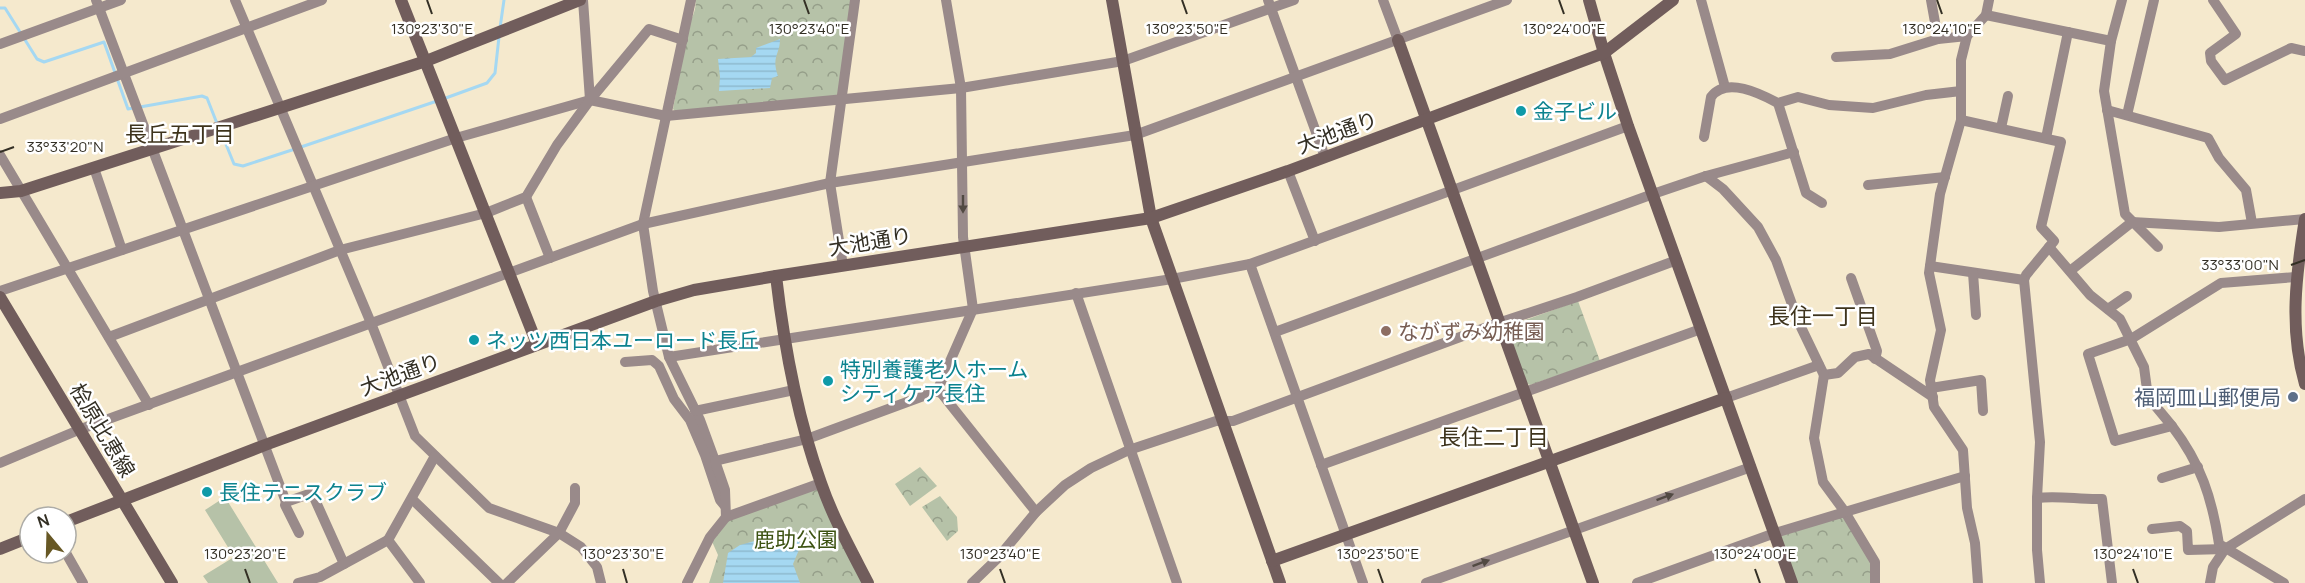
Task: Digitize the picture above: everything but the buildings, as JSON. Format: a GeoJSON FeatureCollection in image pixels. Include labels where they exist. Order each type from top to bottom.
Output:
{"type":"FeatureCollection","features":[{"type":"Feature","properties":{"kind":"street"},"geometry":{"type":"LineString","coordinates":[[0,44],[98,4],[121,0]]}},
{"type":"Feature","properties":{"kind":"street"},"geometry":{"type":"LineString","coordinates":[[235,0],[416,436],[489,508],[559,533],[581,547],[597,567],[598,581]]}},
{"type":"Feature","properties":{"kind":"street"},"geometry":{"type":"LineString","coordinates":[[0,119],[322,0]]}},
{"type":"Feature","properties":{"kind":"street"},"geometry":{"type":"LineString","coordinates":[[401,0],[537,344]]}},
{"type":"Feature","properties":{"kind":"street"},"geometry":{"type":"LineString","coordinates":[[0,192],[21,191],[426,61],[581,0],[590,100]]}},
{"type":"Feature","properties":{"kind":"street"},"geometry":{"type":"LineString","coordinates":[[687,583],[710,537],[726,512],[725,490],[695,411],[669,357],[656,300],[643,224],[691,0]]}},
{"type":"Feature","properties":{"kind":"street"},"geometry":{"type":"LineString","coordinates":[[843,266],[830,183],[855,0]]}},
{"type":"Feature","properties":{"kind":"street"},"geometry":{"type":"LineString","coordinates":[[715,461],[807,439],[937,391],[973,309],[964,246],[961,88],[946,0]]}},
{"type":"Feature","properties":{"kind":"street"},"geometry":{"type":"LineString","coordinates":[[1112,0],[1151,218],[1280,583]]}},
{"type":"Feature","properties":{"kind":"street"},"geometry":{"type":"LineString","coordinates":[[0,291],[456,138],[590,100],[666,116],[961,88],[1123,61],[1270,4],[1294,0]]}},
{"type":"Feature","properties":{"kind":"street"},"geometry":{"type":"LineString","coordinates":[[1383,0],[1593,583]]}},
{"type":"Feature","properties":{"kind":"street"},"geometry":{"type":"LineString","coordinates":[[1589,0],[1628,126],[1792,583]]}},
{"type":"Feature","properties":{"kind":"street","name":"大池通り"},"geometry":{"type":"LineString","coordinates":[[78,517],[656,300],[694,290],[776,276],[1151,218],[1288,171],[1604,53],[1673,0]]}},
{"type":"Feature","properties":{"kind":"street"},"geometry":{"type":"LineString","coordinates":[[1701,0],[1725,87]]}},
{"type":"Feature","properties":{"kind":"street"},"geometry":{"type":"LineString","coordinates":[[1931,0],[1938,39]]}},
{"type":"Feature","properties":{"kind":"street"},"geometry":{"type":"LineString","coordinates":[[1978,583],[1975,543],[1967,508],[1963,450],[1934,407],[1930,380],[1941,330],[1929,273],[1940,194],[1961,120],[1961,60],[1967,36],[1986,15],[1989,0]]}},
{"type":"Feature","properties":{"kind":"street"},"geometry":{"type":"LineString","coordinates":[[2122,0],[2111,41],[2104,91],[2125,214],[2158,247]]}},
{"type":"Feature","properties":{"kind":"street"},"geometry":{"type":"LineString","coordinates":[[2127,115],[2154,0]]}},
{"type":"Feature","properties":{"kind":"street"},"geometry":{"type":"LineString","coordinates":[[2213,0],[2236,34],[2210,53],[2211,61],[2225,80],[2291,48],[2305,51]]}},
{"type":"Feature","properties":{"kind":"street"},"geometry":{"type":"LineString","coordinates":[[1,461],[81,429],[643,224],[830,183],[1135,135],[1500,1]]}},
{"type":"Feature","properties":{"kind":"street"},"geometry":{"type":"LineString","coordinates":[[98,4],[286,502],[285,505],[299,533]]}},
{"type":"Feature","properties":{"kind":"street"},"geometry":{"type":"LineString","coordinates":[[1270,4],[1325,157]]}},
{"type":"Feature","properties":{"kind":"street"},"geometry":{"type":"LineString","coordinates":[[1986,15],[2111,41]]}},
{"type":"Feature","properties":{"kind":"street"},"geometry":{"type":"LineString","coordinates":[[109,337],[340,250],[486,213],[526,197],[557,145],[590,100],[649,29],[683,40]]}},
{"type":"Feature","properties":{"kind":"street"},"geometry":{"type":"LineString","coordinates":[[2046,138],[2068,32]]}},
{"type":"Feature","properties":{"kind":"street"},"geometry":{"type":"LineString","coordinates":[[1836,57],[1890,54],[1938,39],[1967,36]]}},
{"type":"Feature","properties":{"kind":"street"},"geometry":{"type":"LineString","coordinates":[[1704,137],[1711,97],[1713,93],[1725,87],[1753,90],[1778,103],[1798,97],[1829,105],[1873,108],[1926,95],[1961,91]]}},
{"type":"Feature","properties":{"kind":"street"},"geometry":{"type":"LineString","coordinates":[[2001,128],[2008,96]]}},
{"type":"Feature","properties":{"kind":"street"},"geometry":{"type":"LineString","coordinates":[[1778,103],[1806,193],[1822,203]]}},
{"type":"Feature","properties":{"kind":"street"},"geometry":{"type":"LineString","coordinates":[[2107,110],[2208,138],[2219,158],[2246,190],[2252,223]]}},
{"type":"Feature","properties":{"kind":"street"},"geometry":{"type":"LineString","coordinates":[[1961,120],[2061,142],[2041,227],[2054,241],[2024,280],[2040,442],[2037,498],[2037,550],[2040,583]]}},
{"type":"Feature","properties":{"kind":"street"},"geometry":{"type":"LineString","coordinates":[[669,357],[1172,279],[1250,264],[1628,126]]}},
{"type":"Feature","properties":{"kind":"street"},"geometry":{"type":"LineString","coordinates":[[1275,332],[1653,194],[1706,176],[1794,152]]}},
{"type":"Feature","properties":{"kind":"street"},"geometry":{"type":"LineString","coordinates":[[0,156],[149,405]]}},
{"type":"Feature","properties":{"kind":"street"},"geometry":{"type":"LineString","coordinates":[[94,168],[122,250]]}},
{"type":"Feature","properties":{"kind":"street"},"geometry":{"type":"LineString","coordinates":[[1288,171],[1315,241]]}},
{"type":"Feature","properties":{"kind":"street"},"geometry":{"type":"LineString","coordinates":[[1706,176],[1723,189],[1758,227],[1776,260],[1798,321],[1821,370],[1814,438],[1823,482],[1845,512],[1875,562],[1875,583]]}},
{"type":"Feature","properties":{"kind":"street"},"geometry":{"type":"LineString","coordinates":[[1868,185],[1945,177]]}},
{"type":"Feature","properties":{"kind":"street"},"geometry":{"type":"LineString","coordinates":[[526,197],[550,258]]}},
{"type":"Feature","properties":{"kind":"street"},"geometry":{"type":"LineString","coordinates":[[2070,271],[2132,222],[2219,227],[2305,219],[2303,252],[2296,277],[2296,347],[2305,384]]}},
{"type":"Feature","properties":{"kind":"street"},"geometry":{"type":"LineString","coordinates":[[2049,247],[2090,295],[2120,319],[2144,368],[2148,397],[2188,446],[2207,485],[2219,544],[2284,583]]}},
{"type":"Feature","properties":{"kind":"street"},"geometry":{"type":"LineString","coordinates":[[972,583],[997,559],[1036,512],[1065,485],[1091,468],[1129,450],[1216,421],[1233,421],[1677,260]]}},
{"type":"Feature","properties":{"kind":"street"},"geometry":{"type":"LineString","coordinates":[[1250,264],[1363,583]]}},
{"type":"Feature","properties":{"kind":"street"},"geometry":{"type":"LineString","coordinates":[[1930,266],[2024,280]]}},
{"type":"Feature","properties":{"kind":"street"},"geometry":{"type":"LineString","coordinates":[[1973,273],[1976,315]]}},
{"type":"Feature","properties":{"kind":"street"},"geometry":{"type":"LineString","coordinates":[[776,276],[794,390],[820,483],[868,583]]}},
{"type":"Feature","properties":{"kind":"street"},"geometry":{"type":"LineString","coordinates":[[2172,426],[2115,441],[2088,354],[2131,339],[2221,283],[2296,277]]}},
{"type":"Feature","properties":{"kind":"street"},"geometry":{"type":"LineString","coordinates":[[1851,278],[1877,351],[1875,359]]}},
{"type":"Feature","properties":{"kind":"street"},"geometry":{"type":"LineString","coordinates":[[1076,293],[1177,583]]}},
{"type":"Feature","properties":{"kind":"street"},"geometry":{"type":"LineString","coordinates":[[2108,309],[2127,296]]}},
{"type":"Feature","properties":{"kind":"street","name":"桧原比恵線"},"geometry":{"type":"LineString","coordinates":[[0,297],[172,583]]}},
{"type":"Feature","properties":{"kind":"street"},"geometry":{"type":"LineString","coordinates":[[1321,465],[1701,329]]}},
{"type":"Feature","properties":{"kind":"street"},"geometry":{"type":"LineString","coordinates":[[1272,561],[1726,398],[1821,370],[1838,374],[1855,357],[1869,354],[1932,392],[1981,380],[1983,411]]}},
{"type":"Feature","properties":{"kind":"street"},"geometry":{"type":"LineString","coordinates":[[625,362],[652,360],[659,366],[674,399],[690,420],[726,512]]}},
{"type":"Feature","properties":{"kind":"street"},"geometry":{"type":"LineString","coordinates":[[695,411],[794,390]]}},
{"type":"Feature","properties":{"kind":"street"},"geometry":{"type":"LineString","coordinates":[[937,391],[942,394],[1036,512]]}},
{"type":"Feature","properties":{"kind":"street"},"geometry":{"type":"LineString","coordinates":[[298,583],[320,577],[388,540],[435,456]]}},
{"type":"Feature","properties":{"kind":"street"},"geometry":{"type":"LineString","coordinates":[[2162,478],[2198,466]]}},
{"type":"Feature","properties":{"kind":"street"},"geometry":{"type":"LineString","coordinates":[[1426,583],[1750,467]]}},
{"type":"Feature","properties":{"kind":"street"},"geometry":{"type":"LineString","coordinates":[[1638,583],[1775,533],[1965,476]]}},
{"type":"Feature","properties":{"kind":"street"},"geometry":{"type":"LineString","coordinates":[[726,512],[820,483]]}},
{"type":"Feature","properties":{"kind":"street"},"geometry":{"type":"LineString","coordinates":[[507,583],[559,533],[575,503],[575,488]]}},
{"type":"Feature","properties":{"kind":"street"},"geometry":{"type":"LineString","coordinates":[[286,502],[312,493],[344,564]]}},
{"type":"Feature","properties":{"kind":"street"},"geometry":{"type":"LineString","coordinates":[[2037,498],[2060,495],[2080,500],[2102,499],[2112,583]]}},
{"type":"Feature","properties":{"kind":"street"},"geometry":{"type":"LineString","coordinates":[[2210,583],[2213,567],[2225,549],[2305,499]]}},
{"type":"Feature","properties":{"kind":"street"},"geometry":{"type":"LineString","coordinates":[[412,500],[499,583]]}},
{"type":"Feature","properties":{"kind":"street"},"geometry":{"type":"LineString","coordinates":[[2152,529],[2180,526],[2187,531],[2188,550],[2225,549]]}},
{"type":"Feature","properties":{"kind":"street"},"geometry":{"type":"LineString","coordinates":[[388,540],[420,583]]}},
{"type":"Feature","properties":{"kind":"street"},"geometry":{"type":"LineString","coordinates":[[0,549],[18,542]]}},
{"type":"Feature","properties":{"kind":"street"},"geometry":{"type":"LineString","coordinates":[[72,565],[82,583]]}},
{"type":"Feature","properties":{"kind":"green space"},"geometry":{"type":"Polygon","coordinates":[[[695,0],[852,0],[839,98],[676,112],[673,109],[695,0]]]}},
{"type":"Feature","properties":{"kind":"green space"},"geometry":{"type":"Polygon","coordinates":[[[1578,301],[1600,361],[1530,385],[1526,383],[1507,329],[1509,326],[1578,301]]]}},
{"type":"Feature","properties":{"kind":"green space"},"geometry":{"type":"Polygon","coordinates":[[[920,467],[937,486],[910,506],[895,484],[920,467]]]}},
{"type":"Feature","properties":{"kind":"green space","name":"鹿助公園"},"geometry":{"type":"Polygon","coordinates":[[[821,483],[868,583],[709,583],[718,555],[710,537],[722,520],[821,483]]]}},
{"type":"Feature","properties":{"kind":"green space"},"geometry":{"type":"Polygon","coordinates":[[[940,496],[957,517],[958,531],[947,541],[922,507],[940,496]]]}},
{"type":"Feature","properties":{"kind":"green space"},"geometry":{"type":"Polygon","coordinates":[[[225,497],[278,583],[208,583],[203,576],[234,557],[205,510],[225,497]]]}},
{"type":"Feature","properties":{"kind":"green space"},"geometry":{"type":"Polygon","coordinates":[[[1845,512],[1875,562],[1875,583],[1792,583],[1775,533],[1845,512]]]}},
{"type":"Feature","properties":{"kind":"water"},"geometry":{"type":"Polygon","coordinates":[[[780,39],[776,60],[778,76],[772,78],[770,88],[719,91],[718,59],[751,57],[756,53],[756,48],[780,39]]]}},
{"type":"Feature","properties":{"kind":"water"},"geometry":{"type":"Polygon","coordinates":[[[785,533],[796,536],[801,545],[793,564],[800,583],[723,583],[728,553],[740,545],[785,533]]]}},
{"type":"Feature","properties":{"kind":"waterway"},"geometry":{"type":"LineString","coordinates":[[500,28],[504,0]]}},
{"type":"Feature","properties":{"kind":"waterway"},"geometry":{"type":"LineString","coordinates":[[0,8],[5,8],[37,59],[44,62],[104,42],[128,109],[133,108]]}},
{"type":"Feature","properties":{"kind":"waterway"},"geometry":{"type":"LineString","coordinates":[[443,99],[487,83],[495,73],[499,37]]}},
{"type":"Feature","properties":{"kind":"waterway"},"geometry":{"type":"LineString","coordinates":[[140,107],[202,96],[207,98],[218,126]]}},
{"type":"Feature","properties":{"kind":"waterway"},"geometry":{"type":"LineString","coordinates":[[301,147],[437,101]]}},
{"type":"Feature","properties":{"kind":"waterway"},"geometry":{"type":"LineString","coordinates":[[221,132],[234,164],[243,166],[295,149]]}},
{"type":"Feature","properties":{"kind":"place","name":"金子ビル"},"geometry":{"type":"Point","coordinates":[1521,111]}},
{"type":"Feature","properties":{"kind":"place","name":"ながずみ幼稚園"},"geometry":{"type":"Point","coordinates":[1386,331]}},
{"type":"Feature","properties":{"kind":"place","name":"ネッツ西日本ユーロード長丘"},"geometry":{"type":"Point","coordinates":[474,340]}},
{"type":"Feature","properties":{"kind":"place","name":"特別養護老人ホーム シティケア長住"},"geometry":{"type":"Point","coordinates":[828,381]}},
{"type":"Feature","properties":{"kind":"place","name":"福岡皿山郵便局"},"geometry":{"type":"Point","coordinates":[2293,397]}},
{"type":"Feature","properties":{"kind":"place","name":"長住テニスクラブ"},"geometry":{"type":"Point","coordinates":[207,492]}},
{"type":"Feature","properties":{"kind":"district","name":"長丘五丁目"},"geometry":{"type":"Point","coordinates":[180,134]}},
{"type":"Feature","properties":{"kind":"district","name":"長住一丁目"},"geometry":{"type":"Point","coordinates":[1823,316]}},
{"type":"Feature","properties":{"kind":"district","name":"長住二丁目"},"geometry":{"type":"Point","coordinates":[1494,437]}}]}
